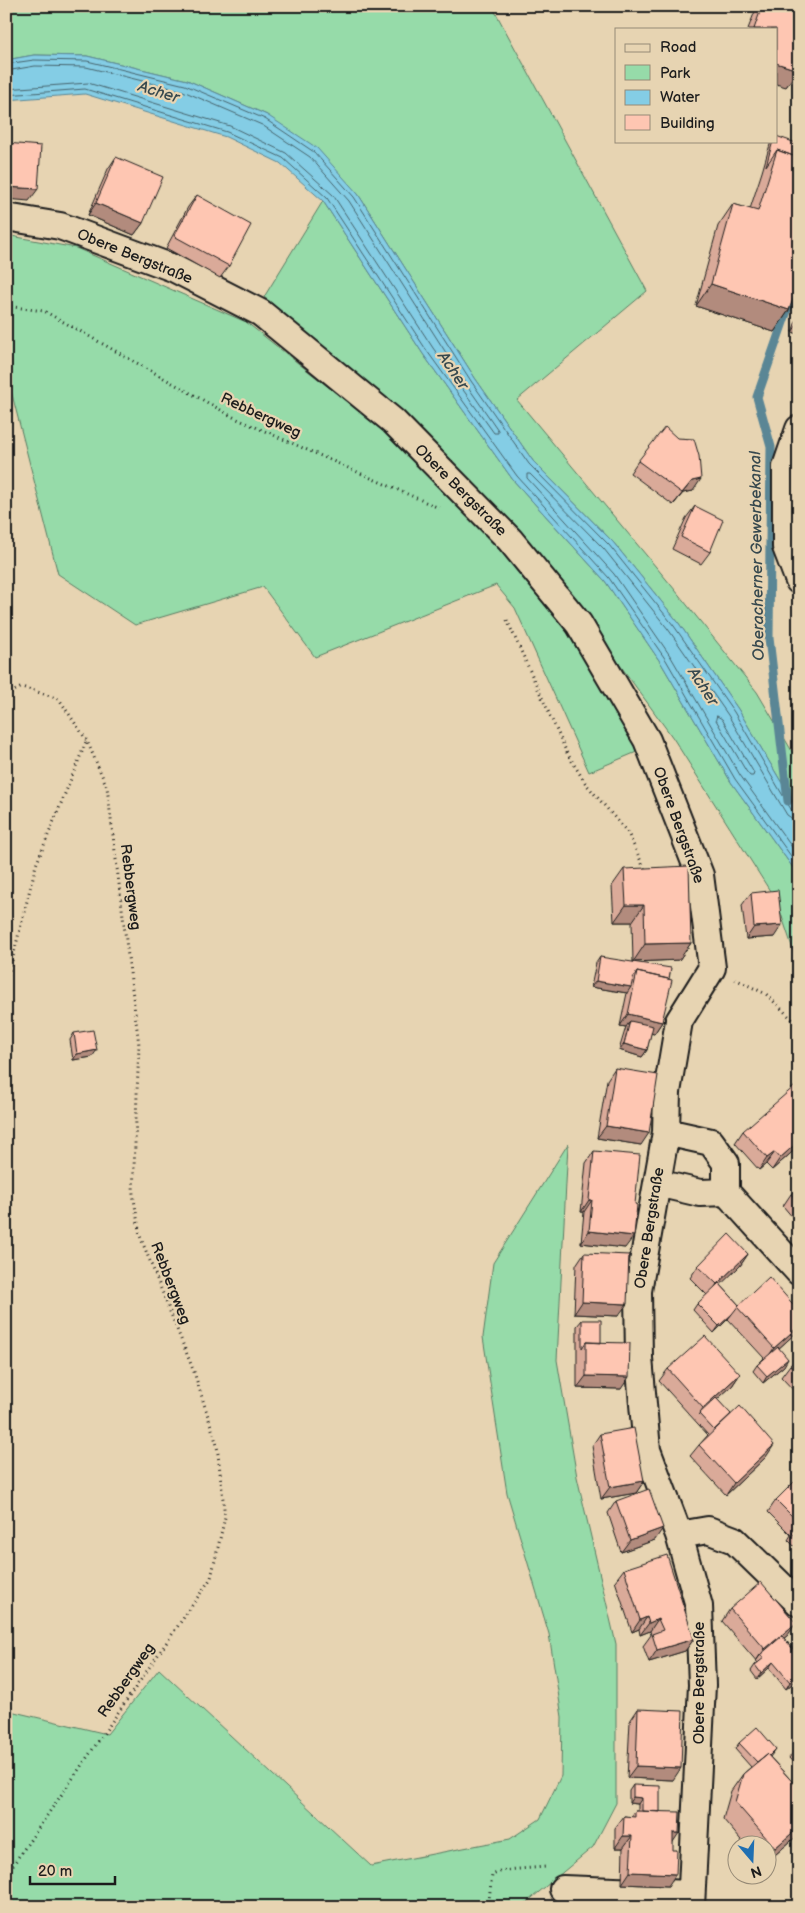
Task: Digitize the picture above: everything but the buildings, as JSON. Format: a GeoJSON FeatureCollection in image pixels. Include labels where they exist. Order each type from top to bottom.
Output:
{"type":"FeatureCollection","features":[{"type":"Feature","properties":{"kind":"street","name":"Obere Bergstraße"},"geometry":{"type":"LineString","coordinates":[[6,217],[60,226],[174,268],[260,313],[393,421],[510,540],[579,624],[647,740],[700,875],[712,968],[679,1021],[667,1092],[666,1132],[638,1291],[639,1358],[647,1450],[679,1535],[699,1606],[702,1685],[691,1900],[563,1889]]}},
{"type":"Feature","properties":{"kind":"street"},"geometry":{"type":"LineString","coordinates":[[799,429],[786,467],[786,547],[799,581]]}},
{"type":"Feature","properties":{"kind":"street"},"geometry":{"type":"LineString","coordinates":[[666,1132],[711,1142],[726,1163],[726,1192],[799,1272]]}},
{"type":"Feature","properties":{"kind":"street"},"geometry":{"type":"LineString","coordinates":[[656,1183],[700,1192],[726,1192]]}},
{"type":"Feature","properties":{"kind":"street"},"geometry":{"type":"LineString","coordinates":[[679,1535],[708,1530],[734,1540],[799,1603]]}},
{"type":"Feature","properties":{"kind":"path","name":"Rebbergweg"},"geometry":{"type":"LineString","coordinates":[[6,306],[44,311],[235,418],[439,508]]}},
{"type":"Feature","properties":{"kind":"path"},"geometry":{"type":"LineString","coordinates":[[507,620],[567,753],[586,784],[628,833],[644,868],[650,876]]}},
{"type":"Feature","properties":{"kind":"path","name":"Rebbergweg"},"geometry":{"type":"LineString","coordinates":[[6,696],[22,687],[59,700],[86,741],[107,786],[139,1045],[133,1193],[140,1236],[194,1372],[218,1445],[225,1518],[211,1578],[6,1875]]}},
{"type":"Feature","properties":{"kind":"path"},"geometry":{"type":"LineString","coordinates":[[6,985],[36,865],[86,741]]}},
{"type":"Feature","properties":{"kind":"path"},"geometry":{"type":"LineString","coordinates":[[712,968],[766,994],[799,1026]]}},
{"type":"Feature","properties":{"kind":"path"},"geometry":{"type":"LineString","coordinates":[[488,1907],[492,1876],[506,1870],[560,1866],[563,1889]]}},
{"type":"Feature","properties":{"kind":"green space"},"geometry":{"type":"Polygon","coordinates":[[[6,6],[492,6],[647,291],[517,400],[671,585],[757,692],[799,763],[799,812],[738,709],[678,622],[613,542],[533,461],[475,378],[358,194],[267,115],[187,80],[87,56],[34,55],[6,60],[6,6]]]}},
{"type":"Feature","properties":{"kind":"green space"},"geometry":{"type":"Polygon","coordinates":[[[323,201],[423,354],[513,480],[605,581],[661,663],[731,782],[799,876],[799,967],[777,902],[673,738],[553,573],[416,426],[264,297],[323,201]]]}},
{"type":"Feature","properties":{"kind":"green space"},"geometry":{"type":"Polygon","coordinates":[[[6,235],[76,248],[246,322],[393,438],[507,554],[559,619],[639,751],[589,772],[515,608],[496,585],[315,657],[263,587],[135,625],[58,574],[6,371],[6,235]]]}},
{"type":"Feature","properties":{"kind":"green space"},"geometry":{"type":"Polygon","coordinates":[[[568,1144],[557,1360],[577,1477],[616,1644],[616,1803],[593,1847],[521,1907],[6,1907],[6,1710],[107,1734],[159,1669],[371,1866],[510,1839],[540,1819],[561,1776],[562,1717],[549,1634],[507,1493],[483,1337],[493,1263],[568,1144]]]}},
{"type":"Feature","properties":{"kind":"water","name":"Acher"},"geometry":{"type":"Polygon","coordinates":[[[34,55],[87,56],[187,80],[267,115],[317,148],[358,194],[475,378],[533,461],[613,542],[678,622],[738,709],[799,812],[799,876],[731,782],[661,663],[605,581],[513,480],[423,354],[323,201],[280,163],[226,137],[85,94],[6,100],[6,60],[34,55]]]}},
{"type":"Feature","properties":{"kind":"waterway","name":"Oberacherner Gewerbekanal"},"geometry":{"type":"LineString","coordinates":[[788,801],[769,638],[771,447],[757,397],[789,305]]}}]}
